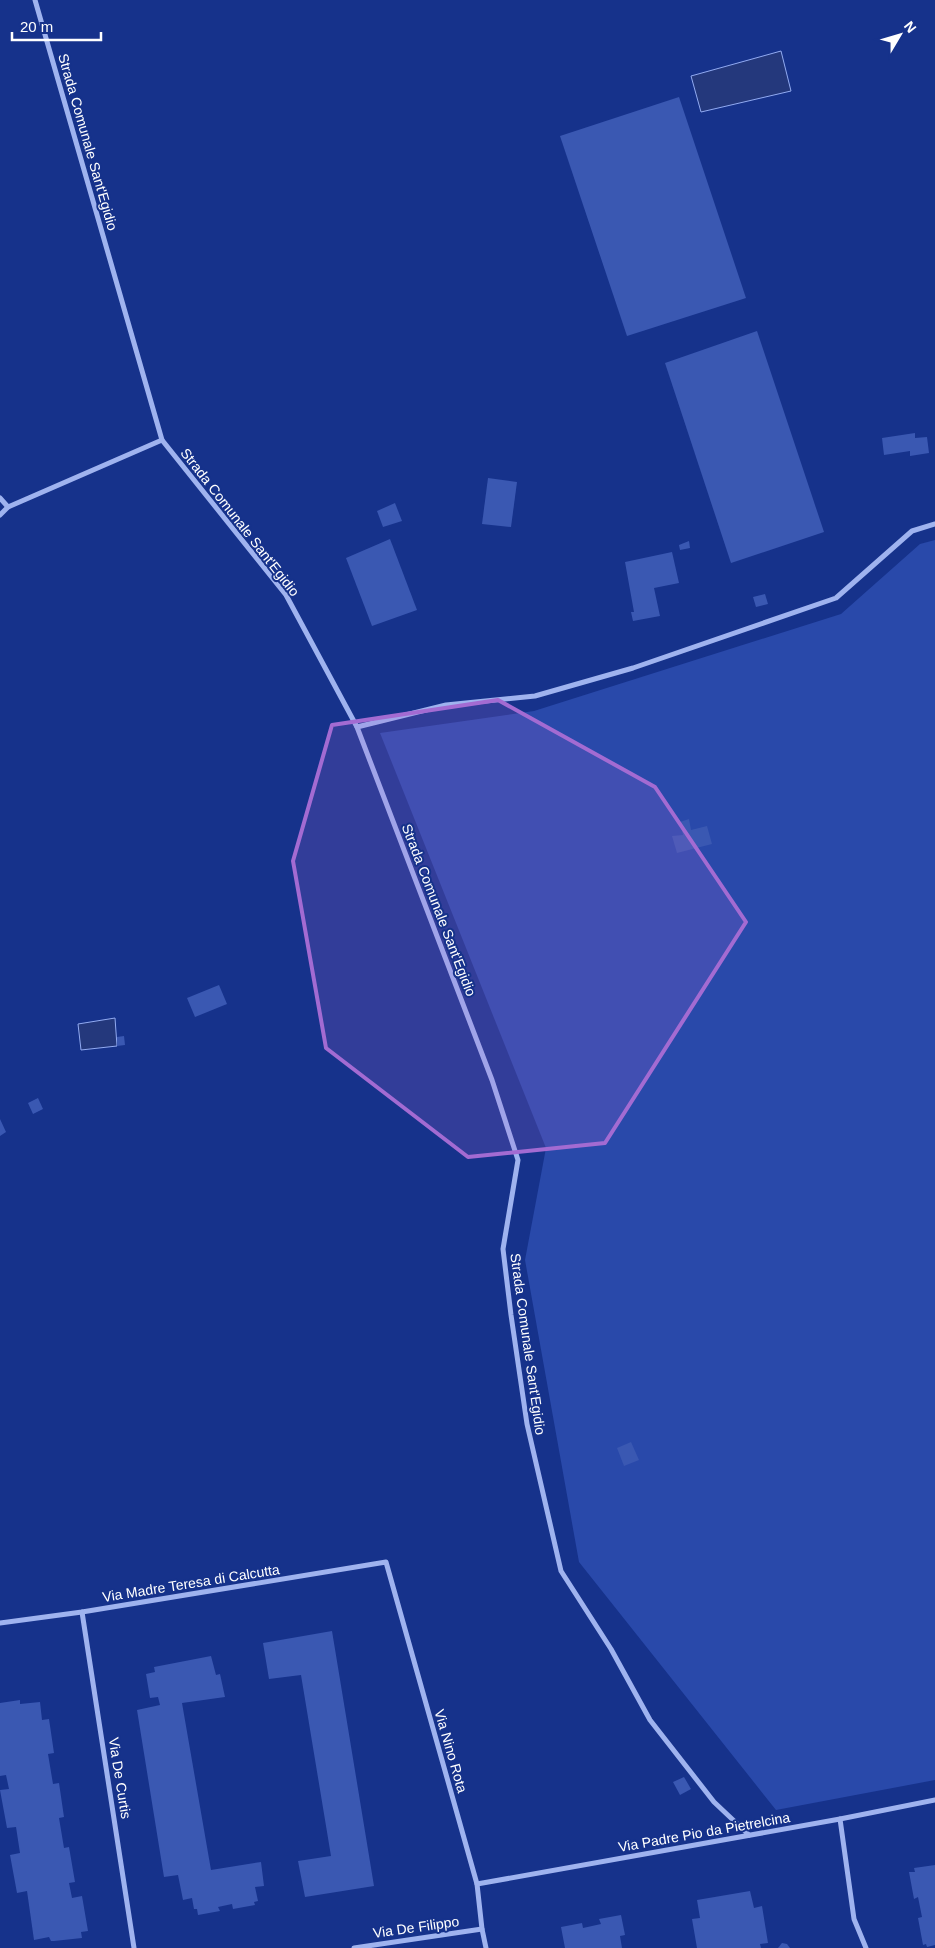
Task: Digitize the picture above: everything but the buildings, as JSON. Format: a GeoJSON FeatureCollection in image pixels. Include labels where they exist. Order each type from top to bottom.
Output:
{"type":"FeatureCollection","features":[{"type":"Feature","properties":{"kind":"street","name":"Strada Comunale Sant'Egidio"},"geometry":{"type":"LineString","coordinates":[[35,0],[162,440],[286,595],[357,727],[492,1080],[518,1160],[503,1249],[527,1424],[561,1571],[611,1649],[650,1720],[714,1802],[750,1835]]}},
{"type":"Feature","properties":{"kind":"street"},"geometry":{"type":"LineString","coordinates":[[0,515],[8,507],[162,440]]}},
{"type":"Feature","properties":{"kind":"street"},"geometry":{"type":"LineString","coordinates":[[0,498],[8,507]]}},
{"type":"Feature","properties":{"kind":"street"},"geometry":{"type":"LineString","coordinates":[[357,727],[446,705],[535,696],[633,668],[836,598],[912,531],[935,524]]}},
{"type":"Feature","properties":{"kind":"street","name":"Via Madre Teresa di Calcutta"},"geometry":{"type":"LineString","coordinates":[[0,1624],[386,1562]]}},
{"type":"Feature","properties":{"kind":"street","name":"Via Nino Rota"},"geometry":{"type":"LineString","coordinates":[[386,1562],[477,1884],[486,1948]]}},
{"type":"Feature","properties":{"kind":"street","name":"Via De Curtis"},"geometry":{"type":"LineString","coordinates":[[82,1612],[134,1948]]}},
{"type":"Feature","properties":{"kind":"street","name":"Via Padre Pio da Pietrelcina"},"geometry":{"type":"LineString","coordinates":[[477,1884],[840,1819],[935,1800]]}},
{"type":"Feature","properties":{"kind":"street"},"geometry":{"type":"LineString","coordinates":[[840,1819],[854,1919],[866,1948]]}},
{"type":"Feature","properties":{"kind":"street","name":"Via De Filippo"},"geometry":{"type":"LineString","coordinates":[[354,1948],[482,1929]]}},
{"type":"Feature","properties":{"kind":"highlighted area"},"geometry":{"type":"Polygon","coordinates":[[[498,700],[655,787],[746,922],[605,1143],[468,1157],[326,1048],[293,861],[332,725],[498,700]]]}},
{"type":"Feature","properties":{"kind":"shaded area"},"geometry":{"type":"Polygon","coordinates":[[[781,51],[791,91],[701,112],[691,76],[781,51]]]}},
{"type":"Feature","properties":{"kind":"shaded area"},"geometry":{"type":"Polygon","coordinates":[[[935,540],[935,1780],[776,1810],[579,1562],[525,1260],[546,1148],[380,733],[534,711],[841,614],[920,544],[935,540]]]}},
{"type":"Feature","properties":{"kind":"shaded area"},"geometry":{"type":"Polygon","coordinates":[[[115,1018],[117,1046],[81,1050],[78,1024],[115,1018]]]}}]}
